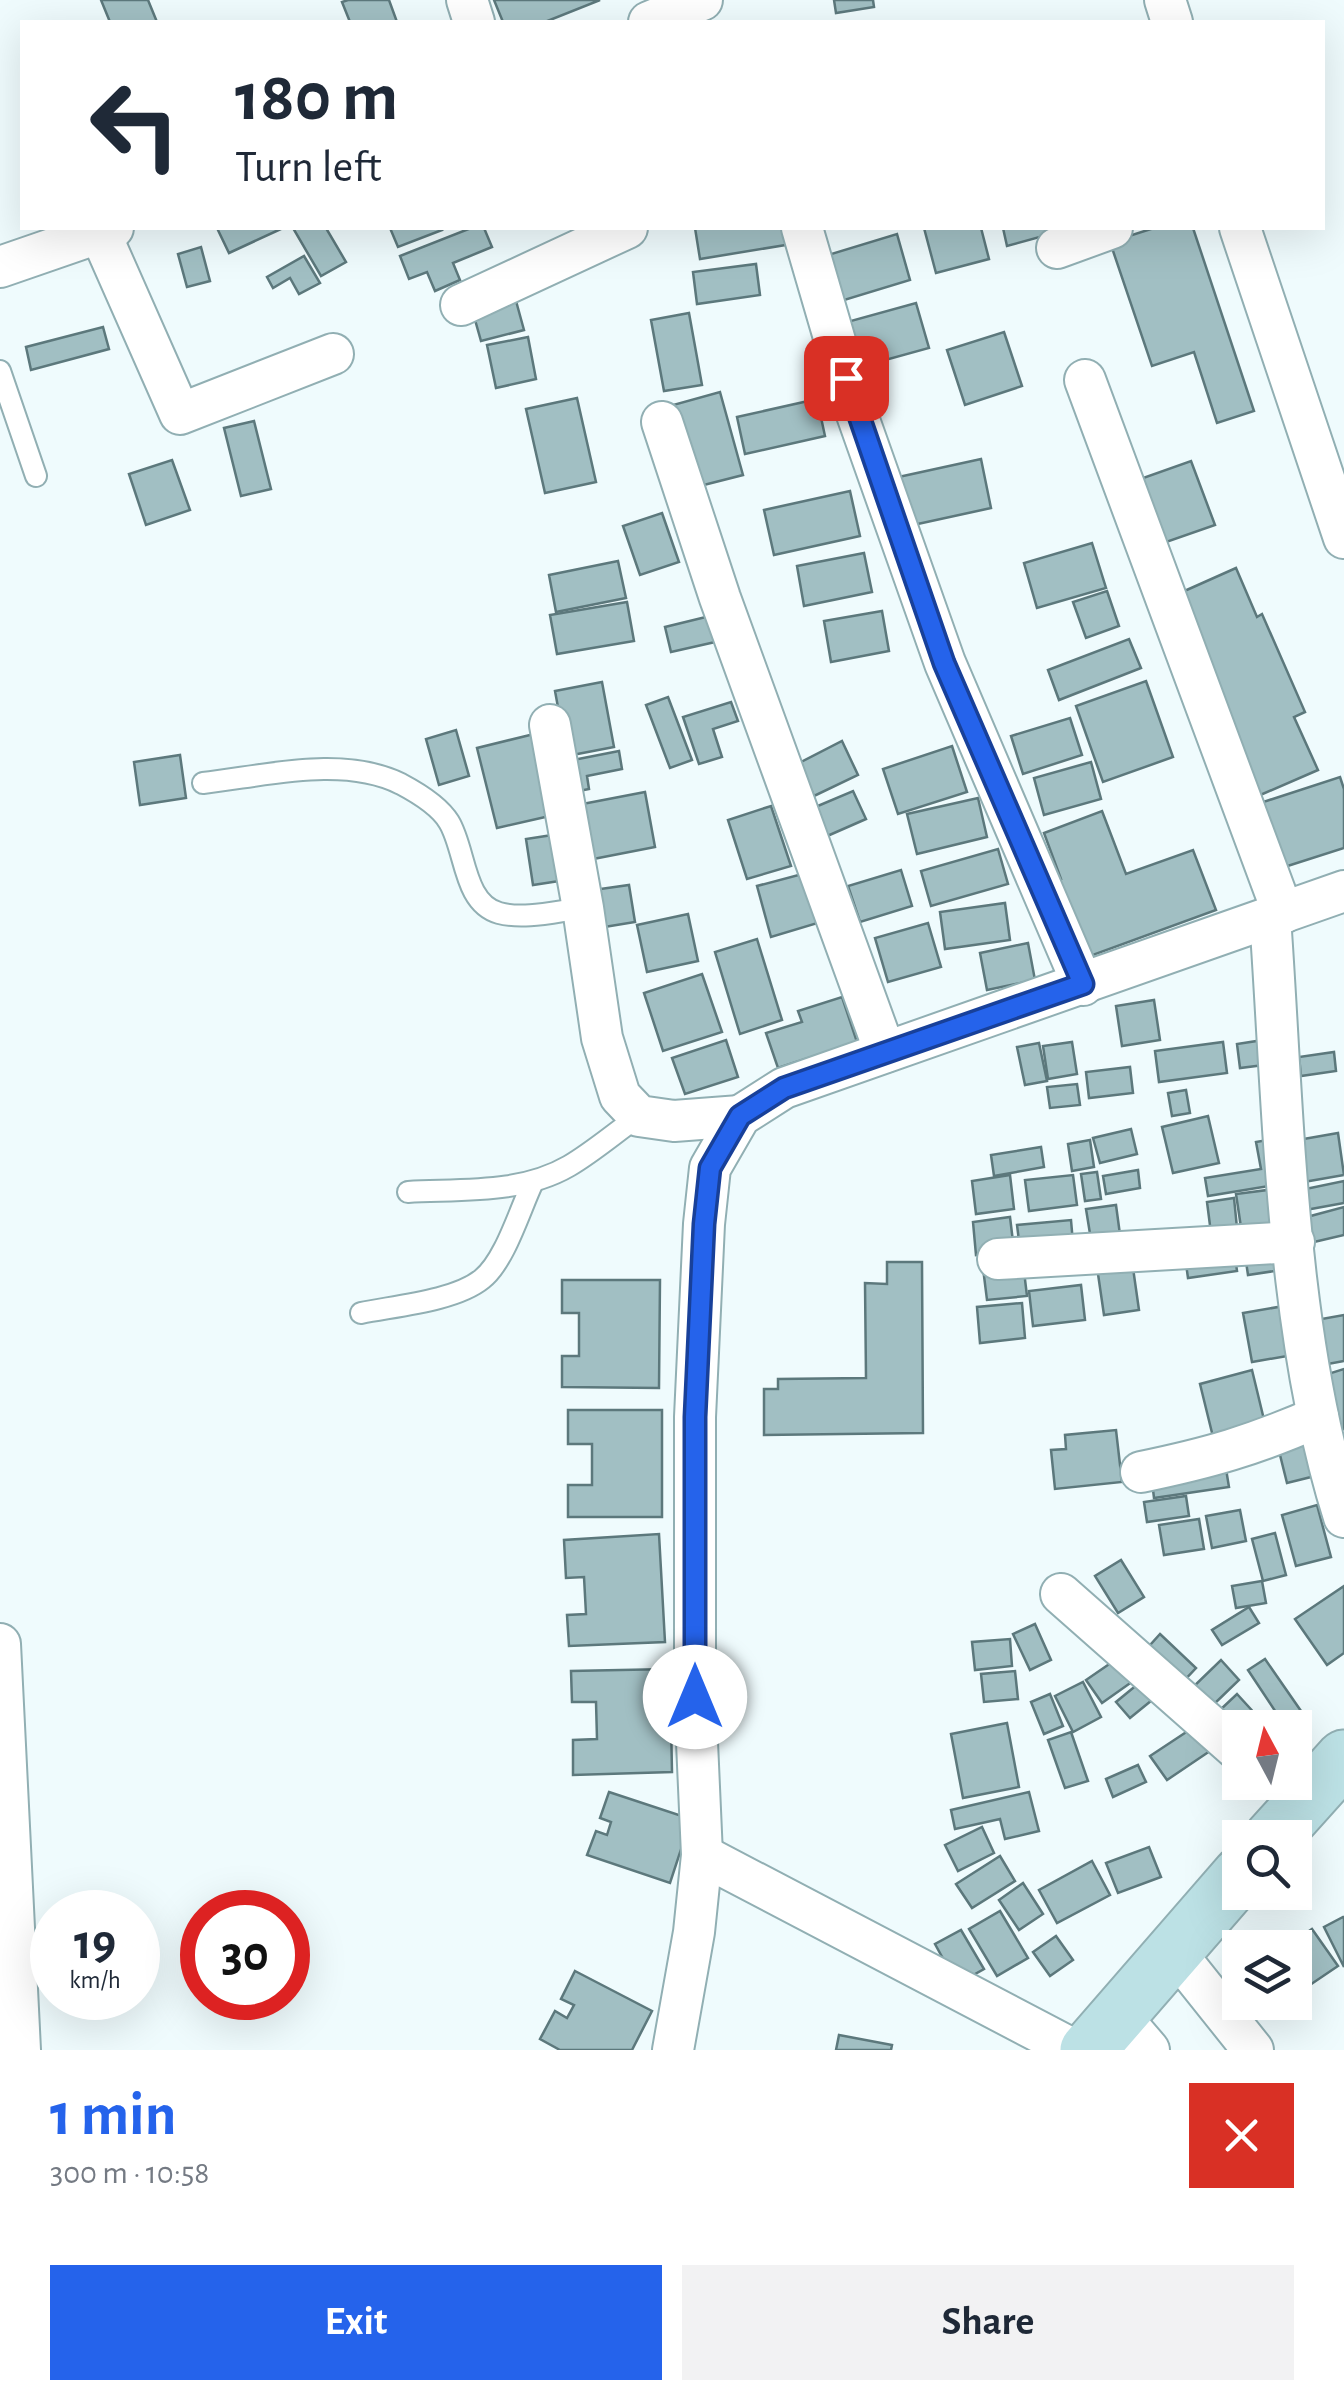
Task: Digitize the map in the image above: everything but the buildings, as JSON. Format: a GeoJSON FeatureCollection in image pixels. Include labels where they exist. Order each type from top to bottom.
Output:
{"type":"FeatureCollection","features":[{"type":"Feature","properties":{"kind":"street"},"geometry":{"type":"LineString","coordinates":[[654,20],[702,0]]}},
{"type":"Feature","properties":{"kind":"street"},"geometry":{"type":"LineString","coordinates":[[0,267],[106,230],[180,414],[332,354]]}},
{"type":"Feature","properties":{"kind":"street"},"geometry":{"type":"LineString","coordinates":[[803,230],[854,406],[944,663],[1083,984]]}},
{"type":"Feature","properties":{"kind":"street"},"geometry":{"type":"LineString","coordinates":[[1057,248],[1106,230]]}},
{"type":"Feature","properties":{"kind":"street"},"geometry":{"type":"LineString","coordinates":[[1241,230],[1344,538]]}},
{"type":"Feature","properties":{"kind":"street"},"geometry":{"type":"LineString","coordinates":[[461,305],[631,238]]}},
{"type":"Feature","properties":{"kind":"street"},"geometry":{"type":"LineString","coordinates":[[1085,380],[1276,915],[1294,1242],[1318,1417],[1344,1517]]}},
{"type":"Feature","properties":{"kind":"street"},"geometry":{"type":"LineString","coordinates":[[662,422],[720,598],[885,1052]]}},
{"type":"Feature","properties":{"kind":"street"},"geometry":{"type":"LineString","coordinates":[[550,724],[602,1038],[620,1096],[639,1116],[674,1121],[740,1116]]}},
{"type":"Feature","properties":{"kind":"street"},"geometry":{"type":"LineString","coordinates":[[673,2050],[689,1967],[702,1855],[695,1697],[695,1417],[704,1224],[710,1168],[740,1116],[784,1088],[1344,890]]}},
{"type":"Feature","properties":{"kind":"street"},"geometry":{"type":"LineString","coordinates":[[998,1260],[1294,1242]]}},
{"type":"Feature","properties":{"kind":"street"},"geometry":{"type":"LineString","coordinates":[[1141,1472],[1220,1456],[1318,1417]]}},
{"type":"Feature","properties":{"kind":"street"},"geometry":{"type":"LineString","coordinates":[[1061,1594],[1222,1736]]}},
{"type":"Feature","properties":{"kind":"street"},"geometry":{"type":"LineString","coordinates":[[0,1644],[20,2050]]}},
{"type":"Feature","properties":{"kind":"street"},"geometry":{"type":"LineString","coordinates":[[1282,1808],[1344,1758]]}},
{"type":"Feature","properties":{"kind":"street"},"geometry":{"type":"LineString","coordinates":[[702,1855],[1074,2050]]}},
{"type":"Feature","properties":{"kind":"street"},"geometry":{"type":"LineString","coordinates":[[1118,2038],[1174,1951],[1222,1896]]}},
{"type":"Feature","properties":{"kind":"street"},"geometry":{"type":"LineString","coordinates":[[1174,1951],[1253,2050]]}},
{"type":"Feature","properties":{"kind":"lane"},"geometry":{"type":"LineString","coordinates":[[0,371],[36,476]]}},
{"type":"Feature","properties":{"kind":"lane"},"geometry":{"type":"LineString","coordinates":[[203,783],[319,769],[360,772],[399,783],[447,818],[460,841],[470,883],[480,903],[497,913],[523,916],[583,908]]}},
{"type":"Feature","properties":{"kind":"lane"},"geometry":{"type":"LineString","coordinates":[[408,1192],[532,1182],[568,1167],[639,1116]]}},
{"type":"Feature","properties":{"kind":"lane"},"geometry":{"type":"LineString","coordinates":[[361,1313],[465,1290],[485,1277],[500,1254],[532,1182]]}},
{"type":"Feature","properties":{"kind":"route"},"geometry":{"type":"LineString","coordinates":[[695,1697],[695,1417],[710,1168],[740,1116],[784,1088],[1083,984],[944,663],[846,378]]}}]}
